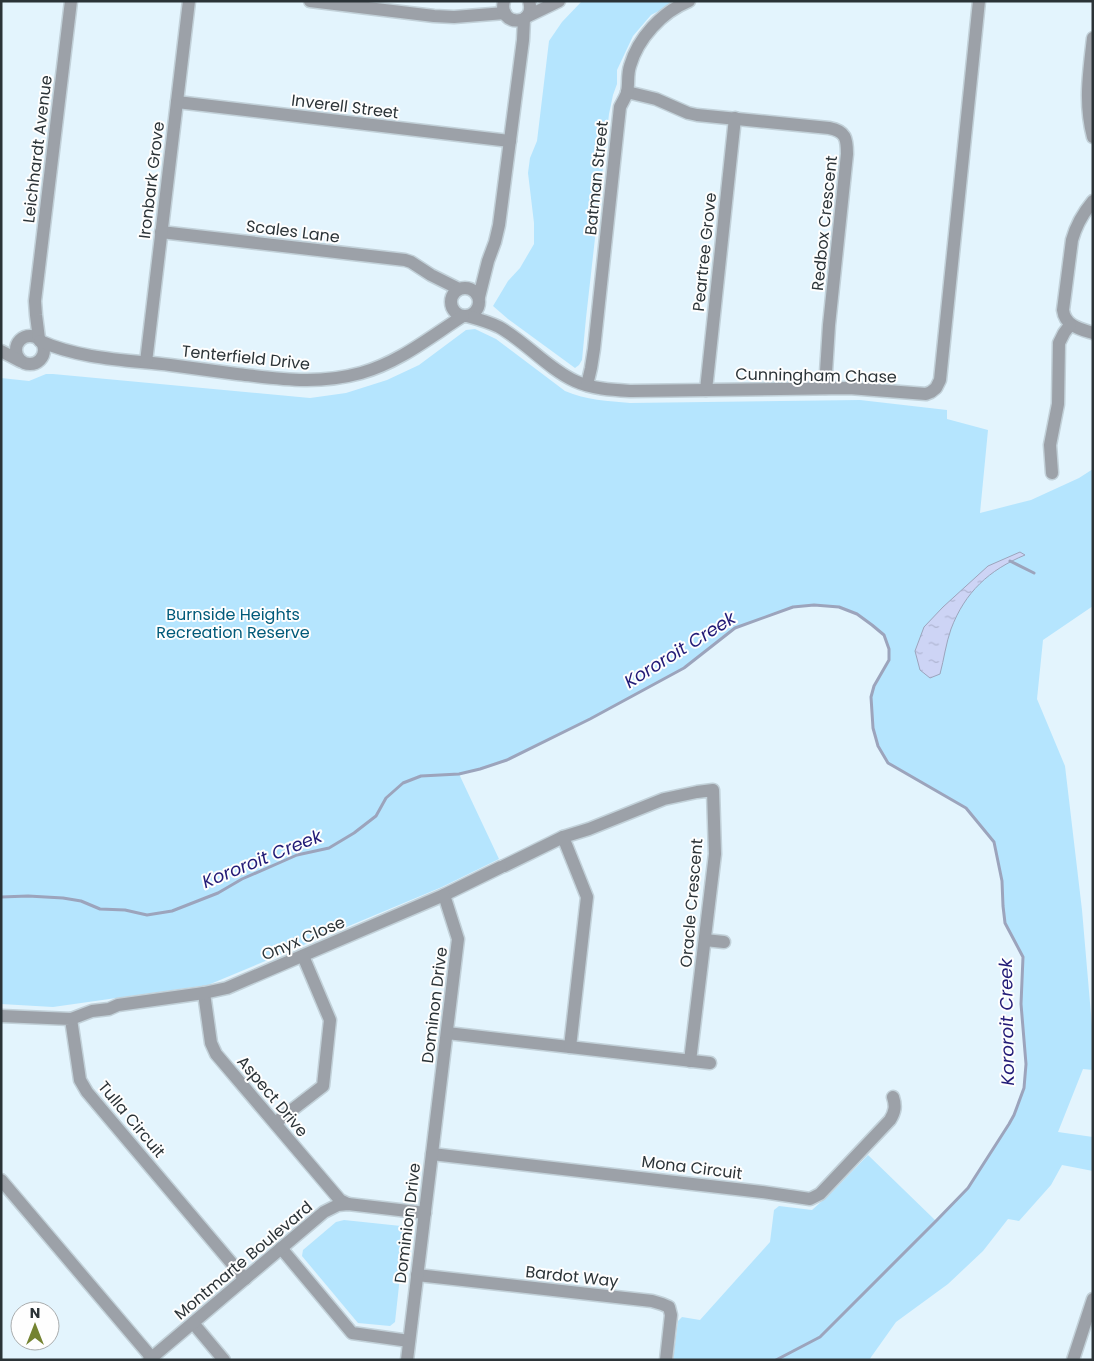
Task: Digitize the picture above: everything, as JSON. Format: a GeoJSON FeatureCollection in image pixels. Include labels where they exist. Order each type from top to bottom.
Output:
{"type":"FeatureCollection","features":[{"type":"Feature","properties":{"kind":"street","name":"Leichhardt Avenue"},"geometry":{"type":"LineString","coordinates":[[32,338],[71,1]]}},
{"type":"Feature","properties":{"kind":"street","name":"Ironbark Grove"},"geometry":{"type":"LineString","coordinates":[[146,362],[189,1]]}},
{"type":"Feature","properties":{"kind":"street"},"geometry":{"type":"LineString","coordinates":[[310,1],[347,3],[434,16],[464,16],[505,8]]}},
{"type":"Feature","properties":{"kind":"street"},"geometry":{"type":"LineString","coordinates":[[488,260],[461,288],[455,291],[451,302],[455,312],[465,316],[477,310],[488,260],[495,242],[499,225],[520,56],[526,17],[531,7],[530,1]]}},
{"type":"Feature","properties":{"kind":"street"},"geometry":{"type":"LineString","coordinates":[[505,8],[515,21],[559,1]]}},
{"type":"Feature","properties":{"kind":"street","name":"Batman Street"},"geometry":{"type":"LineString","coordinates":[[586,385],[594,349],[620,107],[627,92],[630,64],[641,43],[658,21],[669,12],[689,1]]}},
{"type":"Feature","properties":{"kind":"street","name":"Cunningham Chase"},"geometry":{"type":"LineString","coordinates":[[479,300],[486,311],[502,328],[569,378],[586,385],[632,391],[825,388],[867,389],[919,394],[931,392],[938,384],[945,332],[979,1]]}},
{"type":"Feature","properties":{"kind":"street"},"geometry":{"type":"LineString","coordinates":[[505,8],[515,33],[520,56]]}},
{"type":"Feature","properties":{"kind":"street"},"geometry":{"type":"LineString","coordinates":[[1093,38],[1087,98],[1089,124],[1093,137]]}},
{"type":"Feature","properties":{"kind":"street","name":"Redbox Crescent"},"geometry":{"type":"LineString","coordinates":[[627,92],[656,100],[688,113],[829,128],[841,132],[846,138],[847,154],[829,325],[825,388]]}},
{"type":"Feature","properties":{"kind":"street","name":"Inverell Street"},"geometry":{"type":"LineString","coordinates":[[177,102],[510,141]]}},
{"type":"Feature","properties":{"kind":"street","name":"Peartree Grove"},"geometry":{"type":"LineString","coordinates":[[706,390],[735,118]]}},
{"type":"Feature","properties":{"kind":"street"},"geometry":{"type":"LineString","coordinates":[[1093,201],[1080,218],[1070,246],[1063,310],[1065,319],[1070,325],[1093,332]]}},
{"type":"Feature","properties":{"kind":"street","name":"Scales Lane"},"geometry":{"type":"LineString","coordinates":[[161,232],[411,262],[439,286],[451,302]]}},
{"type":"Feature","properties":{"kind":"street","name":"Scales Lane"},"geometry":{"type":"LineString","coordinates":[[419,268],[439,280],[461,288]]}},
{"type":"Feature","properties":{"kind":"street"},"geometry":{"type":"LineString","coordinates":[[461,288],[473,290],[479,300]]}},
{"type":"Feature","properties":{"kind":"street","name":"Tenterfield Drive"},"geometry":{"type":"LineString","coordinates":[[426,341],[445,318],[451,302]]}},
{"type":"Feature","properties":{"kind":"street","name":"Cunningham Chase"},"geometry":{"type":"LineString","coordinates":[[465,316],[490,322],[502,328]]}},
{"type":"Feature","properties":{"kind":"street","name":"Tenterfield Drive"},"geometry":{"type":"LineString","coordinates":[[32,338],[53,347],[85,355],[293,380],[329,380],[380,367],[465,316]]}},
{"type":"Feature","properties":{"kind":"street"},"geometry":{"type":"LineString","coordinates":[[1052,473],[1050,445],[1058,404],[1059,343],[1070,325]]}},
{"type":"Feature","properties":{"kind":"street"},"geometry":{"type":"LineString","coordinates":[[1,343],[32,338],[43,346],[44,350],[43,355],[33,364],[29,364],[1,351]]}},
{"type":"Feature","properties":{"kind":"street"},"geometry":{"type":"LineString","coordinates":[[20,360],[15,349],[18,341],[32,338]]}},
{"type":"Feature","properties":{"kind":"street","name":"Tenterfield Drive"},"geometry":{"type":"LineString","coordinates":[[39,360],[85,355]]}},
{"type":"Feature","properties":{"kind":"street","name":"Oracle Crescent"},"geometry":{"type":"LineString","coordinates":[[503,866],[563,837],[664,800],[697,792],[719,791],[715,854],[690,1061]]}},
{"type":"Feature","properties":{"kind":"street"},"geometry":{"type":"LineString","coordinates":[[563,837],[587,897],[570,1047]]}},
{"type":"Feature","properties":{"kind":"street","name":"Onyx Close"},"geometry":{"type":"LineString","coordinates":[[71,1019],[92,1011],[227,988],[444,895],[503,866]]}},
{"type":"Feature","properties":{"kind":"street","name":"Dominon Drive"},"geometry":{"type":"LineString","coordinates":[[441,1091],[458,939],[444,895]]}},
{"type":"Feature","properties":{"kind":"street"},"geometry":{"type":"LineString","coordinates":[[704,940],[724,942]]}},
{"type":"Feature","properties":{"kind":"street"},"geometry":{"type":"LineString","coordinates":[[275,1123],[323,1086],[330,1020],[303,956]]}},
{"type":"Feature","properties":{"kind":"street","name":"Aspect Drive"},"geometry":{"type":"LineString","coordinates":[[204,993],[211,1043],[216,1054],[340,1200],[348,1204]]}},
{"type":"Feature","properties":{"kind":"street"},"geometry":{"type":"LineString","coordinates":[[1,1016],[71,1019]]}},
{"type":"Feature","properties":{"kind":"street","name":"Tulla Circuit"},"geometry":{"type":"LineString","coordinates":[[71,1019],[80,1080],[87,1092],[245,1279]]}},
{"type":"Feature","properties":{"kind":"street"},"geometry":{"type":"LineString","coordinates":[[447,1033],[710,1063]]}},
{"type":"Feature","properties":{"kind":"street","name":"Dominion Drive"},"geometry":{"type":"LineString","coordinates":[[407,1360],[441,1091]]}},
{"type":"Feature","properties":{"kind":"street","name":"Mona Circuit"},"geometry":{"type":"LineString","coordinates":[[432,1154],[810,1198],[820,1194],[890,1120],[895,1104],[893,1096]]}},
{"type":"Feature","properties":{"kind":"street"},"geometry":{"type":"LineString","coordinates":[[1,1180],[150,1359]]}},
{"type":"Feature","properties":{"kind":"street","name":"Montmarte Boulevard"},"geometry":{"type":"LineString","coordinates":[[150,1359],[324,1212],[338,1205],[348,1204],[425,1213]]}},
{"type":"Feature","properties":{"kind":"street"},"geometry":{"type":"LineString","coordinates":[[281,1248],[352,1334],[410,1341]]}},
{"type":"Feature","properties":{"kind":"street","name":"Bardot Way"},"geometry":{"type":"LineString","coordinates":[[417,1275],[652,1301],[662,1304],[669,1308],[671,1315],[666,1360]]}},
{"type":"Feature","properties":{"kind":"street"},"geometry":{"type":"LineString","coordinates":[[1073,1360],[1093,1298]]}},
{"type":"Feature","properties":{"kind":"street"},"geometry":{"type":"LineString","coordinates":[[193,1323],[224,1360]]}},
{"type":"Feature","properties":{"kind":"green space"},"geometry":{"type":"Polygon","coordinates":[[[582,1],[678,1],[651,15],[633,36],[617,70],[617,84],[609,114],[582,360],[575,368],[493,306],[508,281],[520,268],[534,244],[534,223],[528,173],[530,158],[537,141],[549,41],[562,22],[582,1]]]}},
{"type":"Feature","properties":{"kind":"green space","name":"Burnside Heights Recreation Reserve"},"geometry":{"type":"Polygon","coordinates":[[[475,329],[496,339],[565,391],[597,400],[630,403],[860,400],[947,410],[947,419],[988,430],[980,513],[1031,500],[1079,478],[1093,469],[1093,606],[1043,640],[1037,699],[1065,766],[1093,1026],[1093,1070],[1083,1069],[1058,1132],[1093,1137],[1093,1171],[1062,1165],[1051,1185],[1019,1221],[1008,1219],[983,1251],[948,1284],[896,1322],[869,1360],[673,1360],[678,1321],[682,1317],[700,1320],[770,1242],[774,1210],[779,1206],[812,1210],[868,1155],[936,1221],[968,1188],[1009,1124],[1024,1088],[1026,1064],[1021,1004],[1023,957],[1005,923],[1002,881],[995,842],[966,808],[888,763],[878,746],[873,728],[871,697],[874,686],[889,660],[889,649],[884,635],[857,613],[839,607],[814,605],[793,607],[735,628],[684,668],[590,719],[507,760],[459,774],[499,859],[442,887],[208,985],[53,1007],[1,1004],[1,378],[29,381],[46,374],[53,374],[310,398],[346,393],[387,380],[419,365],[466,330],[475,329]]]}},
{"type":"Feature","properties":{"kind":"green space"},"geometry":{"type":"Polygon","coordinates":[[[344,1220],[401,1226],[405,1231],[395,1322],[390,1326],[358,1323],[302,1256],[303,1250],[336,1222],[344,1220]]]}},
{"type":"Feature","properties":{"kind":"water"},"geometry":{"type":"Polygon","coordinates":[[[1020,552],[1025,555],[989,575],[963,604],[951,629],[940,674],[930,678],[920,670],[915,651],[924,627],[988,566],[1020,552]]]}},
{"type":"Feature","properties":{"kind":"waterway"},"geometry":{"type":"LineString","coordinates":[[1010,561],[1034,573]]}},
{"type":"Feature","properties":{"kind":"waterway","name":"Kororoit Creek"},"geometry":{"type":"LineString","coordinates":[[1,897],[63,898],[81,901],[100,909],[125,910],[147,915],[172,911],[218,893],[242,879],[297,855],[329,848],[354,833],[376,816],[386,798],[403,783],[421,776],[459,774],[507,760],[590,719],[684,668],[735,628],[793,607],[814,605],[839,607],[857,614],[884,635],[889,649],[889,660],[874,686],[871,697],[873,728],[878,746],[888,763],[966,808],[994,842],[1002,881],[1005,923],[1023,957],[1021,1004],[1026,1064],[1024,1088],[1009,1124],[968,1188],[820,1337],[776,1360]]}}]}
